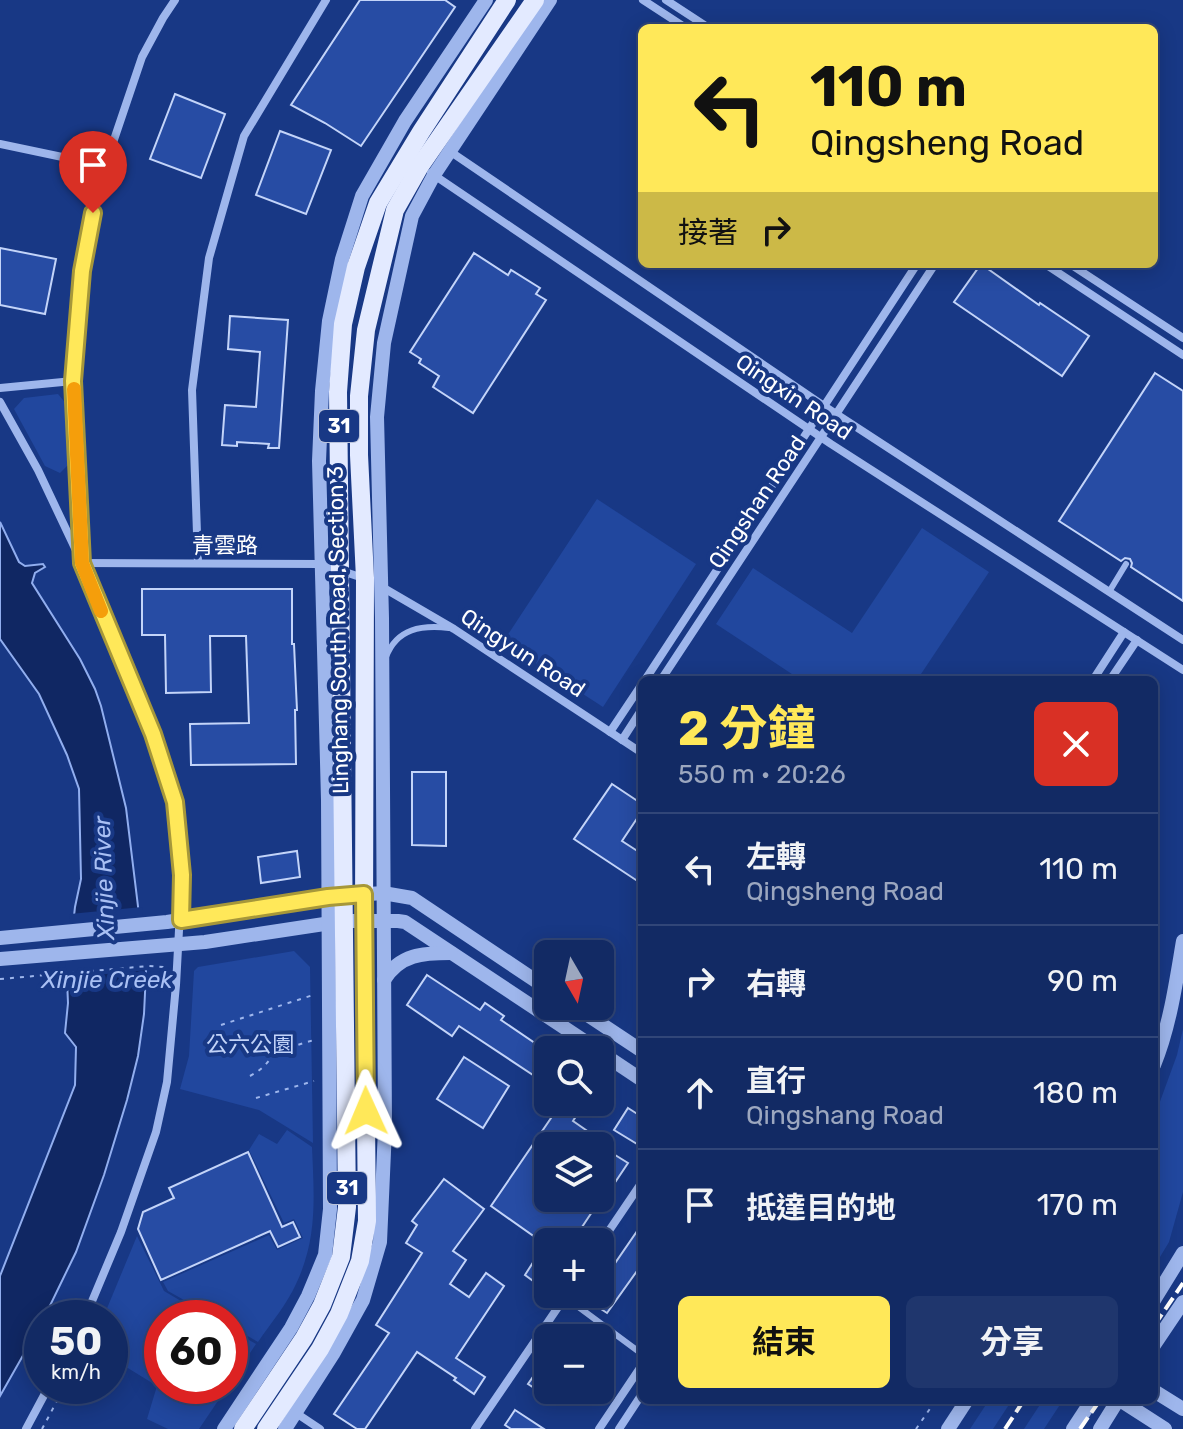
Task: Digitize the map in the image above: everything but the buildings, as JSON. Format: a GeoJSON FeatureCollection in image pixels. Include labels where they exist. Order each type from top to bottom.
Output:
{"type":"FeatureCollection","features":[{"type":"Feature","properties":{"kind":"main road","name":"Linghang South Road, Section 3"},"geometry":{"type":"LineString","coordinates":[[436,142],[507,0]]}},
{"type":"Feature","properties":{"kind":"main road","name":"Linghang South Road, Section 3"},"geometry":{"type":"LineString","coordinates":[[374,920],[373,582],[359,455],[359,396],[366,330],[395,210],[436,142],[535,0]]}},
{"type":"Feature","properties":{"kind":"main road","name":"Linghang South Road, Section 3"},"geometry":{"type":"LineString","coordinates":[[336,922],[341,571],[338,392],[343,324],[356,267],[378,203],[420,166]]}},
{"type":"Feature","properties":{"kind":"main road","name":"31"},"geometry":{"type":"LineString","coordinates":[[266,1429],[320,1349],[339,1314],[360,1261],[367,1221],[366,1083],[374,920]]}},
{"type":"Feature","properties":{"kind":"main road","name":"31"},"geometry":{"type":"LineString","coordinates":[[243,1429],[304,1338],[322,1305],[341,1257],[347,1207],[336,922]]}},
{"type":"Feature","properties":{"kind":"street"},"geometry":{"type":"LineString","coordinates":[[82,563],[73,381],[82,271],[99,184],[142,57],[175,0]]}},
{"type":"Feature","properties":{"kind":"street"},"geometry":{"type":"LineString","coordinates":[[198,562],[192,390],[209,258],[244,136],[326,0]]}},
{"type":"Feature","properties":{"kind":"street","name":"Linghang South Road, Section 3"},"geometry":{"type":"LineString","coordinates":[[336,896],[328,800],[319,461],[329,321],[342,259],[362,196],[405,121],[486,0]]}},
{"type":"Feature","properties":{"kind":"street","name":"Linghang South Road, Section 3"},"geometry":{"type":"LineString","coordinates":[[436,142],[550,0]]}},
{"type":"Feature","properties":{"kind":"street"},"geometry":{"type":"LineString","coordinates":[[643,0],[680,24]]}},
{"type":"Feature","properties":{"kind":"street"},"geometry":{"type":"LineString","coordinates":[[666,0],[703,24]]}},
{"type":"Feature","properties":{"kind":"street","name":"Qingxin Road"},"geometry":{"type":"LineString","coordinates":[[405,121],[824,406],[1183,640]]}},
{"type":"Feature","properties":{"kind":"street"},"geometry":{"type":"LineString","coordinates":[[0,144],[105,166]]}},
{"type":"Feature","properties":{"kind":"street","name":"Qingxin Road"},"geometry":{"type":"LineString","coordinates":[[390,146],[821,438],[1183,670]]}},
{"type":"Feature","properties":{"kind":"street","name":"Qingshan Road"},"geometry":{"type":"LineString","coordinates":[[647,676],[914,268]]}},
{"type":"Feature","properties":{"kind":"street","name":"Qingshan Road"},"geometry":{"type":"LineString","coordinates":[[664,676],[932,268]]}},
{"type":"Feature","properties":{"kind":"street"},"geometry":{"type":"LineString","coordinates":[[1051,268],[1183,355]]}},
{"type":"Feature","properties":{"kind":"street"},"geometry":{"type":"LineString","coordinates":[[1076,268],[1183,338]]}},
{"type":"Feature","properties":{"kind":"street"},"geometry":{"type":"LineString","coordinates":[[0,388],[73,381]]}},
{"type":"Feature","properties":{"kind":"street"},"geometry":{"type":"LineString","coordinates":[[0,402],[38,470],[82,563],[153,734],[175,802],[182,875],[167,1082],[156,1132],[121,1232],[93,1300]]}},
{"type":"Feature","properties":{"kind":"street","name":"青雲路"},"geometry":{"type":"LineString","coordinates":[[82,563],[321,564],[373,582]]}},
{"type":"Feature","properties":{"kind":"street","name":"Linghang South Road, Section 3"},"geometry":{"type":"LineString","coordinates":[[373,582],[382,668],[374,894]]}},
{"type":"Feature","properties":{"kind":"street","name":"Qingyun Road"},"geometry":{"type":"LineString","coordinates":[[373,582],[454,629],[638,750]]}},
{"type":"Feature","properties":{"kind":"street"},"geometry":{"type":"LineString","coordinates":[[1096,676],[1124,632]]}},
{"type":"Feature","properties":{"kind":"street"},"geometry":{"type":"LineString","coordinates":[[1113,676],[1137,640]]}},
{"type":"Feature","properties":{"kind":"street","name":"Qingshan Road"},"geometry":{"type":"LineString","coordinates":[[610,732],[638,690]]}},
{"type":"Feature","properties":{"kind":"street"},"geometry":{"type":"LineString","coordinates":[[622,740],[638,715]]}},
{"type":"Feature","properties":{"kind":"street"},"geometry":{"type":"LineString","coordinates":[[0,959],[147,946],[180,932],[336,896],[374,894],[412,898],[534,980]]}},
{"type":"Feature","properties":{"kind":"street","name":"31"},"geometry":{"type":"LineString","coordinates":[[285,1429],[363,1300],[380,1242],[384,980],[374,920]]}},
{"type":"Feature","properties":{"kind":"street"},"geometry":{"type":"LineString","coordinates":[[0,938],[145,924],[205,942],[336,922],[405,922],[576,1036]]}},
{"type":"Feature","properties":{"kind":"street","name":"31"},"geometry":{"type":"LineString","coordinates":[[224,1429],[291,1328],[325,1255],[330,1209],[336,922]]}},
{"type":"Feature","properties":{"kind":"street"},"geometry":{"type":"LineString","coordinates":[[1158,1055],[1183,941]]}},
{"type":"Feature","properties":{"kind":"street"},"geometry":{"type":"LineString","coordinates":[[384,980],[396,965],[410,956],[451,953]]}},
{"type":"Feature","properties":{"kind":"street"},"geometry":{"type":"LineString","coordinates":[[595,1020],[638,1048]]}},
{"type":"Feature","properties":{"kind":"street"},"geometry":{"type":"LineString","coordinates":[[614,1061],[638,1077]]}},
{"type":"Feature","properties":{"kind":"street"},"geometry":{"type":"LineString","coordinates":[[366,1083],[383,1157]]}},
{"type":"Feature","properties":{"kind":"street"},"geometry":{"type":"LineString","coordinates":[[611,1228],[638,1188]]}},
{"type":"Feature","properties":{"kind":"street"},"geometry":{"type":"LineString","coordinates":[[1158,1294],[1183,1253]]}},
{"type":"Feature","properties":{"kind":"street"},"geometry":{"type":"LineString","coordinates":[[1158,1339],[1183,1302]]}},
{"type":"Feature","properties":{"kind":"street"},"geometry":{"type":"LineString","coordinates":[[475,1429],[558,1308]]}},
{"type":"Feature","properties":{"kind":"street"},"geometry":{"type":"LineString","coordinates":[[599,1429],[638,1371]]}},
{"type":"Feature","properties":{"kind":"street"},"geometry":{"type":"LineString","coordinates":[[1158,1393],[1183,1409]]}},
{"type":"Feature","properties":{"kind":"street"},"geometry":{"type":"LineString","coordinates":[[619,1429],[638,1400]]}},
{"type":"Feature","properties":{"kind":"street"},"geometry":{"type":"LineString","coordinates":[[26,1429],[39,1404]]}},
{"type":"Feature","properties":{"kind":"street"},"geometry":{"type":"LineString","coordinates":[[948,1429],[964,1404]]}},
{"type":"Feature","properties":{"kind":"street"},"geometry":{"type":"LineString","coordinates":[[1073,1429],[1089,1404]]}},
{"type":"Feature","properties":{"kind":"street"},"geometry":{"type":"LineString","coordinates":[[1100,1429],[1116,1404]]}},
{"type":"Feature","properties":{"kind":"street"},"geometry":{"type":"LineString","coordinates":[[1125,1404],[1165,1429]]}},
{"type":"Feature","properties":{"kind":"street"},"geometry":{"type":"LineString","coordinates":[[296,1413],[320,1429]]}},
{"type":"Feature","properties":{"kind":"lane"},"geometry":{"type":"LineString","coordinates":[[1109,592],[1126,564]]}},
{"type":"Feature","properties":{"kind":"lane"},"geometry":{"type":"LineString","coordinates":[[382,668],[389,650],[399,637],[416,628],[432,626],[454,629]]}},
{"type":"Feature","properties":{"kind":"lane"},"geometry":{"type":"LineString","coordinates":[[582,1308],[638,1351]]}},
{"type":"Feature","properties":{"kind":"path"},"geometry":{"type":"LineString","coordinates":[[0,979],[149,966],[165,968]]}},
{"type":"Feature","properties":{"kind":"path"},"geometry":{"type":"LineString","coordinates":[[221,1025],[314,995]]}},
{"type":"Feature","properties":{"kind":"path"},"geometry":{"type":"LineString","coordinates":[[250,1076],[262,1069],[274,1052],[315,1039]]}},
{"type":"Feature","properties":{"kind":"path"},"geometry":{"type":"LineString","coordinates":[[256,1098],[315,1080]]}},
{"type":"Feature","properties":{"kind":"path"},"geometry":{"type":"LineString","coordinates":[[42,1429],[55,1404]]}},
{"type":"Feature","properties":{"kind":"path"},"geometry":{"type":"LineString","coordinates":[[916,1429],[933,1404]]}},
{"type":"Feature","properties":{"kind":"green space"},"geometry":{"type":"Polygon","coordinates":[[[58,394],[68,406],[71,462],[60,473],[45,466],[14,409],[24,398],[58,394]]]}},
{"type":"Feature","properties":{"kind":"green space"},"geometry":{"type":"Polygon","coordinates":[[[597,499],[696,564],[603,707],[503,642],[597,499]]]}},
{"type":"Feature","properties":{"kind":"green space"},"geometry":{"type":"Polygon","coordinates":[[[922,528],[989,572],[920,676],[795,676],[716,624],[753,568],[852,633],[922,528]]]}},
{"type":"Feature","properties":{"kind":"green space","name":"公六公園"},"geometry":{"type":"Polygon","coordinates":[[[294,951],[310,967],[313,1143],[259,1110],[180,1089],[189,1056],[194,971],[198,967],[294,951]]]}},
{"type":"Feature","properties":{"kind":"green space"},"geometry":{"type":"Polygon","coordinates":[[[1183,1029],[1183,1192],[1169,1242],[1158,1260],[1158,1107],[1183,1029]]]}},
{"type":"Feature","properties":{"kind":"green space"},"geometry":{"type":"Polygon","coordinates":[[[287,1130],[312,1147],[314,1200],[311,1233],[296,1284],[258,1342],[248,1336],[248,1300],[184,1300],[168,1291],[163,1282],[269,1235],[277,1250],[303,1238],[294,1219],[284,1223],[249,1150],[259,1134],[277,1144],[287,1130]]]}},
{"type":"Feature","properties":{"kind":"green space"},"geometry":{"type":"Polygon","coordinates":[[[137,1236],[164,1291],[179,1300],[144,1300],[144,1378],[128,1368],[128,1300],[110,1300],[137,1236]]]}},
{"type":"Feature","properties":{"kind":"green space"},"geometry":{"type":"Polygon","coordinates":[[[248,1339],[256,1344],[248,1356],[248,1339]]]}},
{"type":"Feature","properties":{"kind":"green space"},"geometry":{"type":"Polygon","coordinates":[[[152,1404],[216,1404],[199,1429],[168,1429],[147,1419],[152,1404]]]}},
{"type":"Feature","properties":{"kind":"green space"},"geometry":{"type":"Polygon","coordinates":[[[986,1404],[1009,1404],[993,1429],[970,1429],[986,1404]]]}},
{"type":"Feature","properties":{"kind":"green space"},"geometry":{"type":"Polygon","coordinates":[[[1040,1404],[1060,1404],[1044,1429],[1024,1429],[1040,1404]]]}},
{"type":"Feature","properties":{"kind":"water","name":"Xinjie Creek"},"geometry":{"type":"Polygon","coordinates":[[[0,522],[19,562],[25,566],[43,564],[45,567],[35,573],[32,583],[80,659],[101,706],[126,808],[146,972],[138,1056],[104,1175],[76,1252],[53,1300],[24,1300],[24,1354],[0,1396],[0,1276],[75,1085],[76,1047],[65,1033],[67,980],[81,879],[79,789],[39,694],[0,639],[0,522]]]}},
{"type":"Feature","properties":{"kind":"pier"},"geometry":{"type":"Polygon","coordinates":[[[142,907],[149,970],[64,978],[70,914],[142,907]]]}},
{"type":"Feature","properties":{"kind":"railway"},"geometry":{"type":"LineString","coordinates":[[1158,1320],[1183,1283]]}},
{"type":"Feature","properties":{"kind":"railway"},"geometry":{"type":"LineString","coordinates":[[1005,1429],[1021,1404]]}},
{"type":"Feature","properties":{"kind":"railway"},"geometry":{"type":"LineString","coordinates":[[1080,1429],[1097,1404]]}},
{"type":"Feature","properties":{"kind":"slow traffic"},"geometry":{"type":"LineString","coordinates":[[74,389],[82,563],[101,611]]}},
{"type":"Feature","properties":{"kind":"route"},"geometry":{"type":"LineString","coordinates":[[93,213],[82,271],[73,381],[82,563],[153,734],[175,802],[182,875],[181,920],[364,894],[366,1111]]}},
{"type":"Feature","properties":{"kind":"water label","name":"Xinjie River"},"geometry":{"type":"Point","coordinates":[104,878]}}]}
